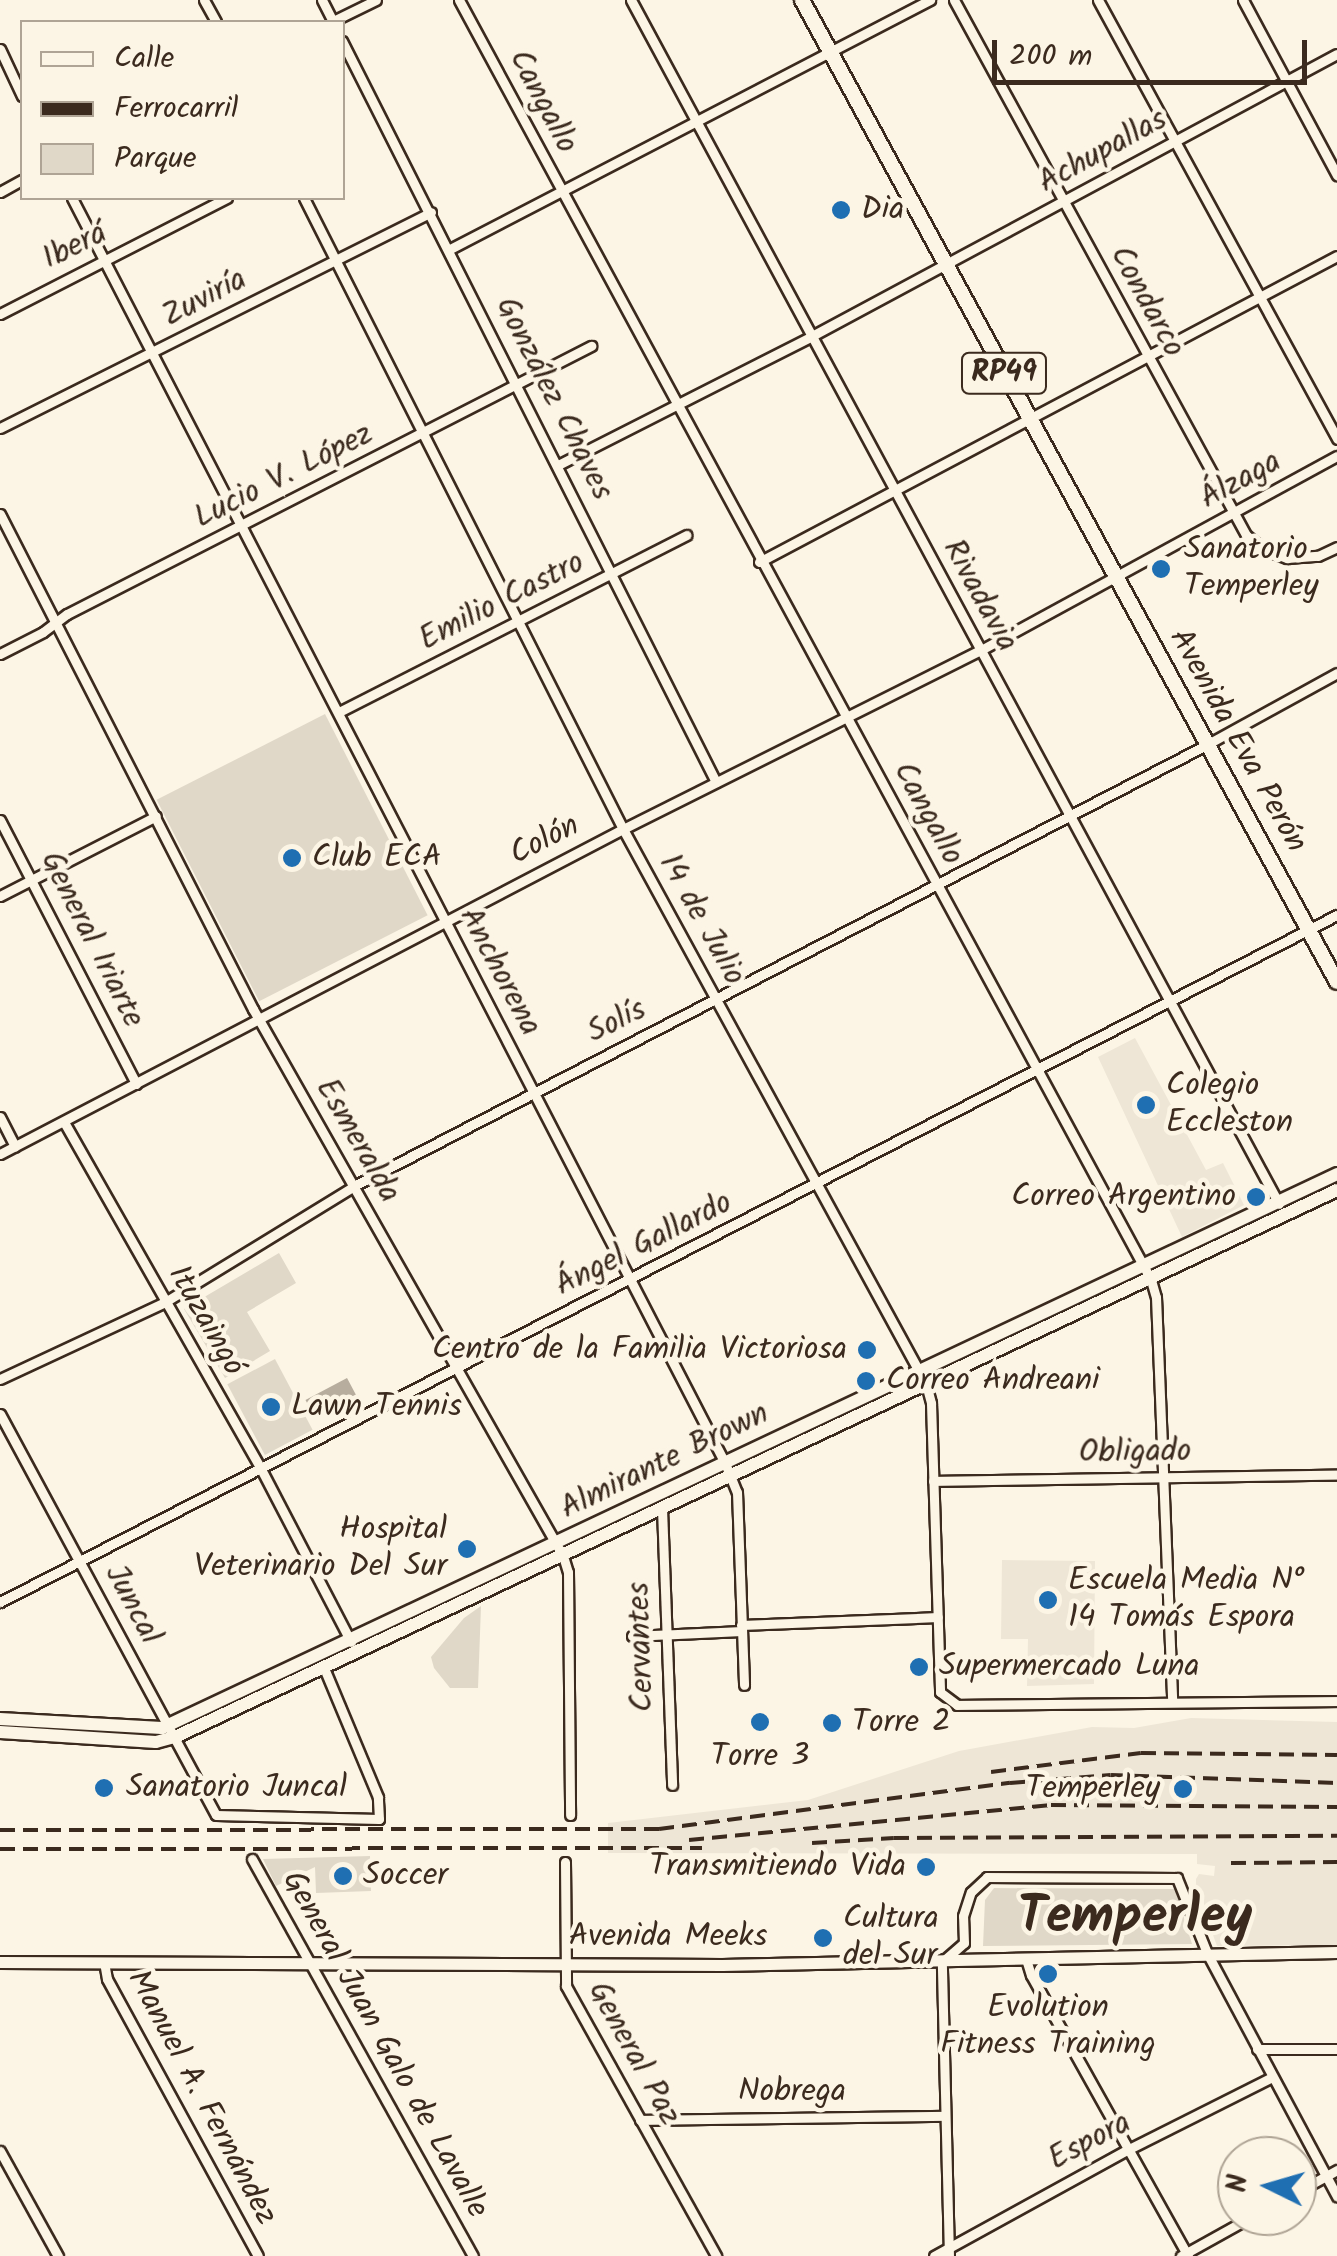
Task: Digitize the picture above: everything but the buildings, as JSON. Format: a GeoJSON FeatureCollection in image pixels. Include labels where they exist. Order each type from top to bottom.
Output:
{"type":"FeatureCollection","features":[{"type":"Feature","properties":{"kind":"main road","name":"Avenida Eva Perón"},"geometry":{"type":"LineString","coordinates":[[802,0],[1337,982]]}},
{"type":"Feature","properties":{"kind":"main road","name":"Almirante Brown"},"geometry":{"type":"LineString","coordinates":[[1282,1209],[1337,1174]]}},
{"type":"Feature","properties":{"kind":"main road","name":"Almirante Brown"},"geometry":{"type":"LineString","coordinates":[[559,1551],[662,1508],[728,1470],[926,1384],[1282,1209],[1337,1190]]}},
{"type":"Feature","properties":{"kind":"main road","name":"Almirante Brown"},"geometry":{"type":"LineString","coordinates":[[0,1732],[156,1742],[171,1731],[728,1470],[917,1372],[1147,1274]]}},
{"type":"Feature","properties":{"kind":"main road","name":"Almirante Brown"},"geometry":{"type":"LineString","coordinates":[[0,1719],[171,1731],[324,1668],[353,1646]]}},
{"type":"Feature","properties":{"kind":"street"},"geometry":{"type":"LineString","coordinates":[[336,20],[376,0]]}},
{"type":"Feature","properties":{"kind":"street","name":"Cangallo"},"geometry":{"type":"LineString","coordinates":[[460,0],[759,562],[1147,1274],[1156,1297],[1172,1701]]}},
{"type":"Feature","properties":{"kind":"street","name":"Rivadavia"},"geometry":{"type":"LineString","coordinates":[[631,0],[1282,1209]]}},
{"type":"Feature","properties":{"kind":"street"},"geometry":{"type":"LineString","coordinates":[[450,249],[930,0]]}},
{"type":"Feature","properties":{"kind":"street","name":"Condarco"},"geometry":{"type":"LineString","coordinates":[[954,0],[1246,535],[1276,555],[1302,558],[1334,550],[1337,564]]}},
{"type":"Feature","properties":{"kind":"street"},"geometry":{"type":"LineString","coordinates":[[1098,0],[1337,440]]}},
{"type":"Feature","properties":{"kind":"street"},"geometry":{"type":"LineString","coordinates":[[1242,0],[1337,175]]}},
{"type":"Feature","properties":{"kind":"street","name":"González Chaves"},"geometry":{"type":"LineString","coordinates":[[345,47],[716,782]]}},
{"type":"Feature","properties":{"kind":"street"},"geometry":{"type":"LineString","coordinates":[[0,49],[20,92]]}},
{"type":"Feature","properties":{"kind":"street","name":"Achupallas"},"geometry":{"type":"LineString","coordinates":[[946,265],[1337,54]]}},
{"type":"Feature","properties":{"kind":"street","name":"Anchorena"},"geometry":{"type":"LineString","coordinates":[[73,200],[728,1470],[737,1492],[744,1684]]}},
{"type":"Feature","properties":{"kind":"street","name":"Iberá"},"geometry":{"type":"LineString","coordinates":[[0,314],[223,200]]}},
{"type":"Feature","properties":{"kind":"street","name":"14 de Julio"},"geometry":{"type":"LineString","coordinates":[[305,200],[622,829],[926,1384]]}},
{"type":"Feature","properties":{"kind":"street","name":"Zuviría"},"geometry":{"type":"LineString","coordinates":[[0,428],[431,212]]}},
{"type":"Feature","properties":{"kind":"street"},"geometry":{"type":"LineString","coordinates":[[759,562],[1149,359],[1337,256]]}},
{"type":"Feature","properties":{"kind":"street"},"geometry":{"type":"LineString","coordinates":[[558,465],[946,265]]}},
{"type":"Feature","properties":{"kind":"street","name":"Lucio V. López"},"geometry":{"type":"LineString","coordinates":[[0,654],[592,346]]}},
{"type":"Feature","properties":{"kind":"street","name":"Álzaga"},"geometry":{"type":"LineString","coordinates":[[1116,578],[1337,456]]}},
{"type":"Feature","properties":{"kind":"street","name":"Esmeralda"},"geometry":{"type":"LineString","coordinates":[[0,514],[258,1018],[559,1551],[568,1572],[570,1815]]}},
{"type":"Feature","properties":{"kind":"street","name":"Emilio Castro"},"geometry":{"type":"LineString","coordinates":[[339,712],[687,535]]}},
{"type":"Feature","properties":{"kind":"street","name":"Colón"},"geometry":{"type":"LineString","coordinates":[[0,1154],[622,829],[1116,578]]}},
{"type":"Feature","properties":{"kind":"street","name":"Solís"},"geometry":{"type":"LineString","coordinates":[[0,1379],[165,1302],[354,1186],[1208,744],[1337,672]]}},
{"type":"Feature","properties":{"kind":"street"},"geometry":{"type":"LineString","coordinates":[[0,896],[156,816]]}},
{"type":"Feature","properties":{"kind":"street","name":"General Iriarte"},"geometry":{"type":"LineString","coordinates":[[0,820],[136,1084]]}},
{"type":"Feature","properties":{"kind":"street","name":"Ángel Gallardo"},"geometry":{"type":"LineString","coordinates":[[0,1602],[1337,915]]}},
{"type":"Feature","properties":{"kind":"street"},"geometry":{"type":"LineString","coordinates":[[0,1117],[15,1146]]}},
{"type":"Feature","properties":{"kind":"street","name":"Ituzaingó"},"geometry":{"type":"LineString","coordinates":[[64,1122],[261,1469],[353,1646]]}},
{"type":"Feature","properties":{"kind":"street"},"geometry":{"type":"LineString","coordinates":[[926,1384],[934,1481],[940,1692],[958,1705],[1337,1701]]}},
{"type":"Feature","properties":{"kind":"street","name":"Juncal"},"geometry":{"type":"LineString","coordinates":[[0,1414],[212,1811],[221,1817],[374,1820],[381,1816],[378,1797],[324,1668]]}},
{"type":"Feature","properties":{"kind":"street","name":"Obligado"},"geometry":{"type":"LineString","coordinates":[[934,1481],[1337,1475]]}},
{"type":"Feature","properties":{"kind":"street","name":"Cervantes"},"geometry":{"type":"LineString","coordinates":[[662,1508],[672,1785]]}},
{"type":"Feature","properties":{"kind":"street"},"geometry":{"type":"LineString","coordinates":[[632,1636],[938,1618]]}},
{"type":"Feature","properties":{"kind":"street","name":"General Juan Galo de Lavalle"},"geometry":{"type":"LineString","coordinates":[[252,1859],[472,2256]]}},
{"type":"Feature","properties":{"kind":"street","name":"General Paz"},"geometry":{"type":"LineString","coordinates":[[564,1862],[566,1986],[716,2256]]}},
{"type":"Feature","properties":{"kind":"street"},"geometry":{"type":"LineString","coordinates":[[948,2253],[942,1962],[964,1942],[964,1916],[971,1892],[987,1877],[1177,1878],[1207,1953],[1337,2196]]}},
{"type":"Feature","properties":{"kind":"street","name":"Avenida Meeks"},"geometry":{"type":"LineString","coordinates":[[0,1962],[564,1966],[1337,1952]]}},
{"type":"Feature","properties":{"kind":"street"},"geometry":{"type":"LineString","coordinates":[[1026,1959],[1185,2255],[1218,2236]]}},
{"type":"Feature","properties":{"kind":"street","name":"Manuel A. Fernández"},"geometry":{"type":"LineString","coordinates":[[104,1962],[107,1979],[258,2256]]}},
{"type":"Feature","properties":{"kind":"street"},"geometry":{"type":"LineString","coordinates":[[1257,2050],[1337,2049]]}},
{"type":"Feature","properties":{"kind":"street","name":"Espora"},"geometry":{"type":"LineString","coordinates":[[934,2256],[948,2253],[1127,2150],[1272,2078]]}},
{"type":"Feature","properties":{"kind":"street","name":"Nobrega"},"geometry":{"type":"LineString","coordinates":[[640,2120],[945,2116]]}},
{"type":"Feature","properties":{"kind":"street"},"geometry":{"type":"LineString","coordinates":[[0,2152],[58,2256]]}},
{"type":"Feature","properties":{"kind":"street"},"geometry":{"type":"LineString","coordinates":[[1317,2181],[1337,2170]]}},
{"type":"Feature","properties":{"kind":"shaded area","name":"Colegio Eccleston"},"geometry":{"type":"Polygon","coordinates":[[[1135,1038],[1206,1170],[1223,1163],[1244,1205],[1182,1237],[1098,1057],[1135,1038]]]}},
{"type":"Feature","properties":{"kind":"shaded area"},"geometry":{"type":"Polygon","coordinates":[[[347,1378],[357,1397],[315,1419],[306,1400],[347,1378]]]}},
{"type":"Feature","properties":{"kind":"shaded area","name":"Escuela Media N° 14 Tomás Espora"},"geometry":{"type":"Polygon","coordinates":[[[1002,1560],[1095,1561],[1094,1684],[1027,1686],[1028,1639],[1001,1639],[1002,1560]]]}},
{"type":"Feature","properties":{"kind":"shaded area"},"geometry":{"type":"Polygon","coordinates":[[[1191,1718],[1337,1722],[1337,1945],[1217,1946],[1203,1895],[1196,1895],[1199,1874],[1214,1876],[1215,1866],[1197,1864],[1197,1854],[608,1853],[608,1823],[808,1800],[959,1751],[1092,1727],[1134,1728],[1191,1718]]]}},
{"type":"Feature","properties":{"kind":"green space","name":"Club ECA"},"geometry":{"type":"Polygon","coordinates":[[[325,714],[428,915],[259,1001],[157,800],[325,714]]]}},
{"type":"Feature","properties":{"kind":"green space"},"geometry":{"type":"Polygon","coordinates":[[[279,1253],[296,1283],[247,1312],[270,1351],[225,1378],[184,1309],[279,1253]]]}},
{"type":"Feature","properties":{"kind":"green space","name":"Lawn Tennis"},"geometry":{"type":"Polygon","coordinates":[[[275,1359],[313,1430],[265,1455],[227,1384],[275,1359]]]}},
{"type":"Feature","properties":{"kind":"green space"},"geometry":{"type":"Polygon","coordinates":[[[481,1606],[478,1688],[450,1688],[434,1668],[431,1657],[464,1618],[481,1606]]]}},
{"type":"Feature","properties":{"kind":"green space","name":"Soccer"},"geometry":{"type":"Polygon","coordinates":[[[370,1856],[371,1891],[316,1893],[315,1867],[276,1886],[263,1859],[370,1856]]]}},
{"type":"Feature","properties":{"kind":"green space"},"geometry":{"type":"Polygon","coordinates":[[[994,1888],[1175,1889],[1192,1944],[983,1946],[985,1900],[994,1888]]]}},
{"type":"Feature","properties":{"kind":"railway"},"geometry":{"type":"LineString","coordinates":[[991,1772],[1141,1753],[1337,1755]]}},
{"type":"Feature","properties":{"kind":"railway"},"geometry":{"type":"LineString","coordinates":[[0,1830],[659,1829],[1010,1783],[1111,1775],[1337,1783]]}},
{"type":"Feature","properties":{"kind":"railway"},"geometry":{"type":"LineString","coordinates":[[689,1840],[1051,1805],[1337,1807]]}},
{"type":"Feature","properties":{"kind":"railway"},"geometry":{"type":"LineString","coordinates":[[812,1843],[894,1838],[1337,1836]]}},
{"type":"Feature","properties":{"kind":"railway"},"geometry":{"type":"LineString","coordinates":[[0,1849],[702,1848]]}},
{"type":"Feature","properties":{"kind":"railway"},"geometry":{"type":"LineString","coordinates":[[1231,1863],[1337,1862]]}},
{"type":"Feature","properties":{"kind":"place","name":"Dia"},"geometry":{"type":"Point","coordinates":[841,210]}},
{"type":"Feature","properties":{"kind":"place","name":"Sanatorio Temperley"},"geometry":{"type":"Point","coordinates":[1161,569]}},
{"type":"Feature","properties":{"kind":"place","name":"Club ECA"},"geometry":{"type":"Point","coordinates":[292,858]}},
{"type":"Feature","properties":{"kind":"place","name":"Colegio Eccleston"},"geometry":{"type":"Point","coordinates":[1146,1105]}},
{"type":"Feature","properties":{"kind":"place","name":"Correo Argentino"},"geometry":{"type":"Point","coordinates":[1256,1197]}},
{"type":"Feature","properties":{"kind":"place","name":"Centro de la Familia Victoriosa"},"geometry":{"type":"Point","coordinates":[867,1350]}},
{"type":"Feature","properties":{"kind":"place","name":"Correo Andreani"},"geometry":{"type":"Point","coordinates":[866,1381]}},
{"type":"Feature","properties":{"kind":"place","name":"Lawn Tennis"},"geometry":{"type":"Point","coordinates":[271,1407]}},
{"type":"Feature","properties":{"kind":"place","name":"Hospital Veterinario Del Sur"},"geometry":{"type":"Point","coordinates":[467,1549]}},
{"type":"Feature","properties":{"kind":"place","name":"Escuela Media N° 14 Tomás Espora"},"geometry":{"type":"Point","coordinates":[1048,1600]}},
{"type":"Feature","properties":{"kind":"place","name":"Supermercado Luna"},"geometry":{"type":"Point","coordinates":[919,1667]}},
{"type":"Feature","properties":{"kind":"place","name":"Torre 3"},"geometry":{"type":"Point","coordinates":[760,1722]}},
{"type":"Feature","properties":{"kind":"place","name":"Torre 2"},"geometry":{"type":"Point","coordinates":[832,1723]}},
{"type":"Feature","properties":{"kind":"place","name":"Sanatorio Juncal"},"geometry":{"type":"Point","coordinates":[104,1788]}},
{"type":"Feature","properties":{"kind":"place","name":"Temperley"},"geometry":{"type":"Point","coordinates":[1183,1789]}},
{"type":"Feature","properties":{"kind":"place","name":"Transmitiendo Vida"},"geometry":{"type":"Point","coordinates":[926,1867]}},
{"type":"Feature","properties":{"kind":"place","name":"Soccer"},"geometry":{"type":"Point","coordinates":[343,1876]}},
{"type":"Feature","properties":{"kind":"place","name":"Cultura del Sur"},"geometry":{"type":"Point","coordinates":[823,1938]}},
{"type":"Feature","properties":{"kind":"place","name":"Evolution Fitness Training"},"geometry":{"type":"Point","coordinates":[1048,1974]}},
{"type":"Feature","properties":{"kind":"district","name":"Temperley"},"geometry":{"type":"Point","coordinates":[1135,1919]}}]}
